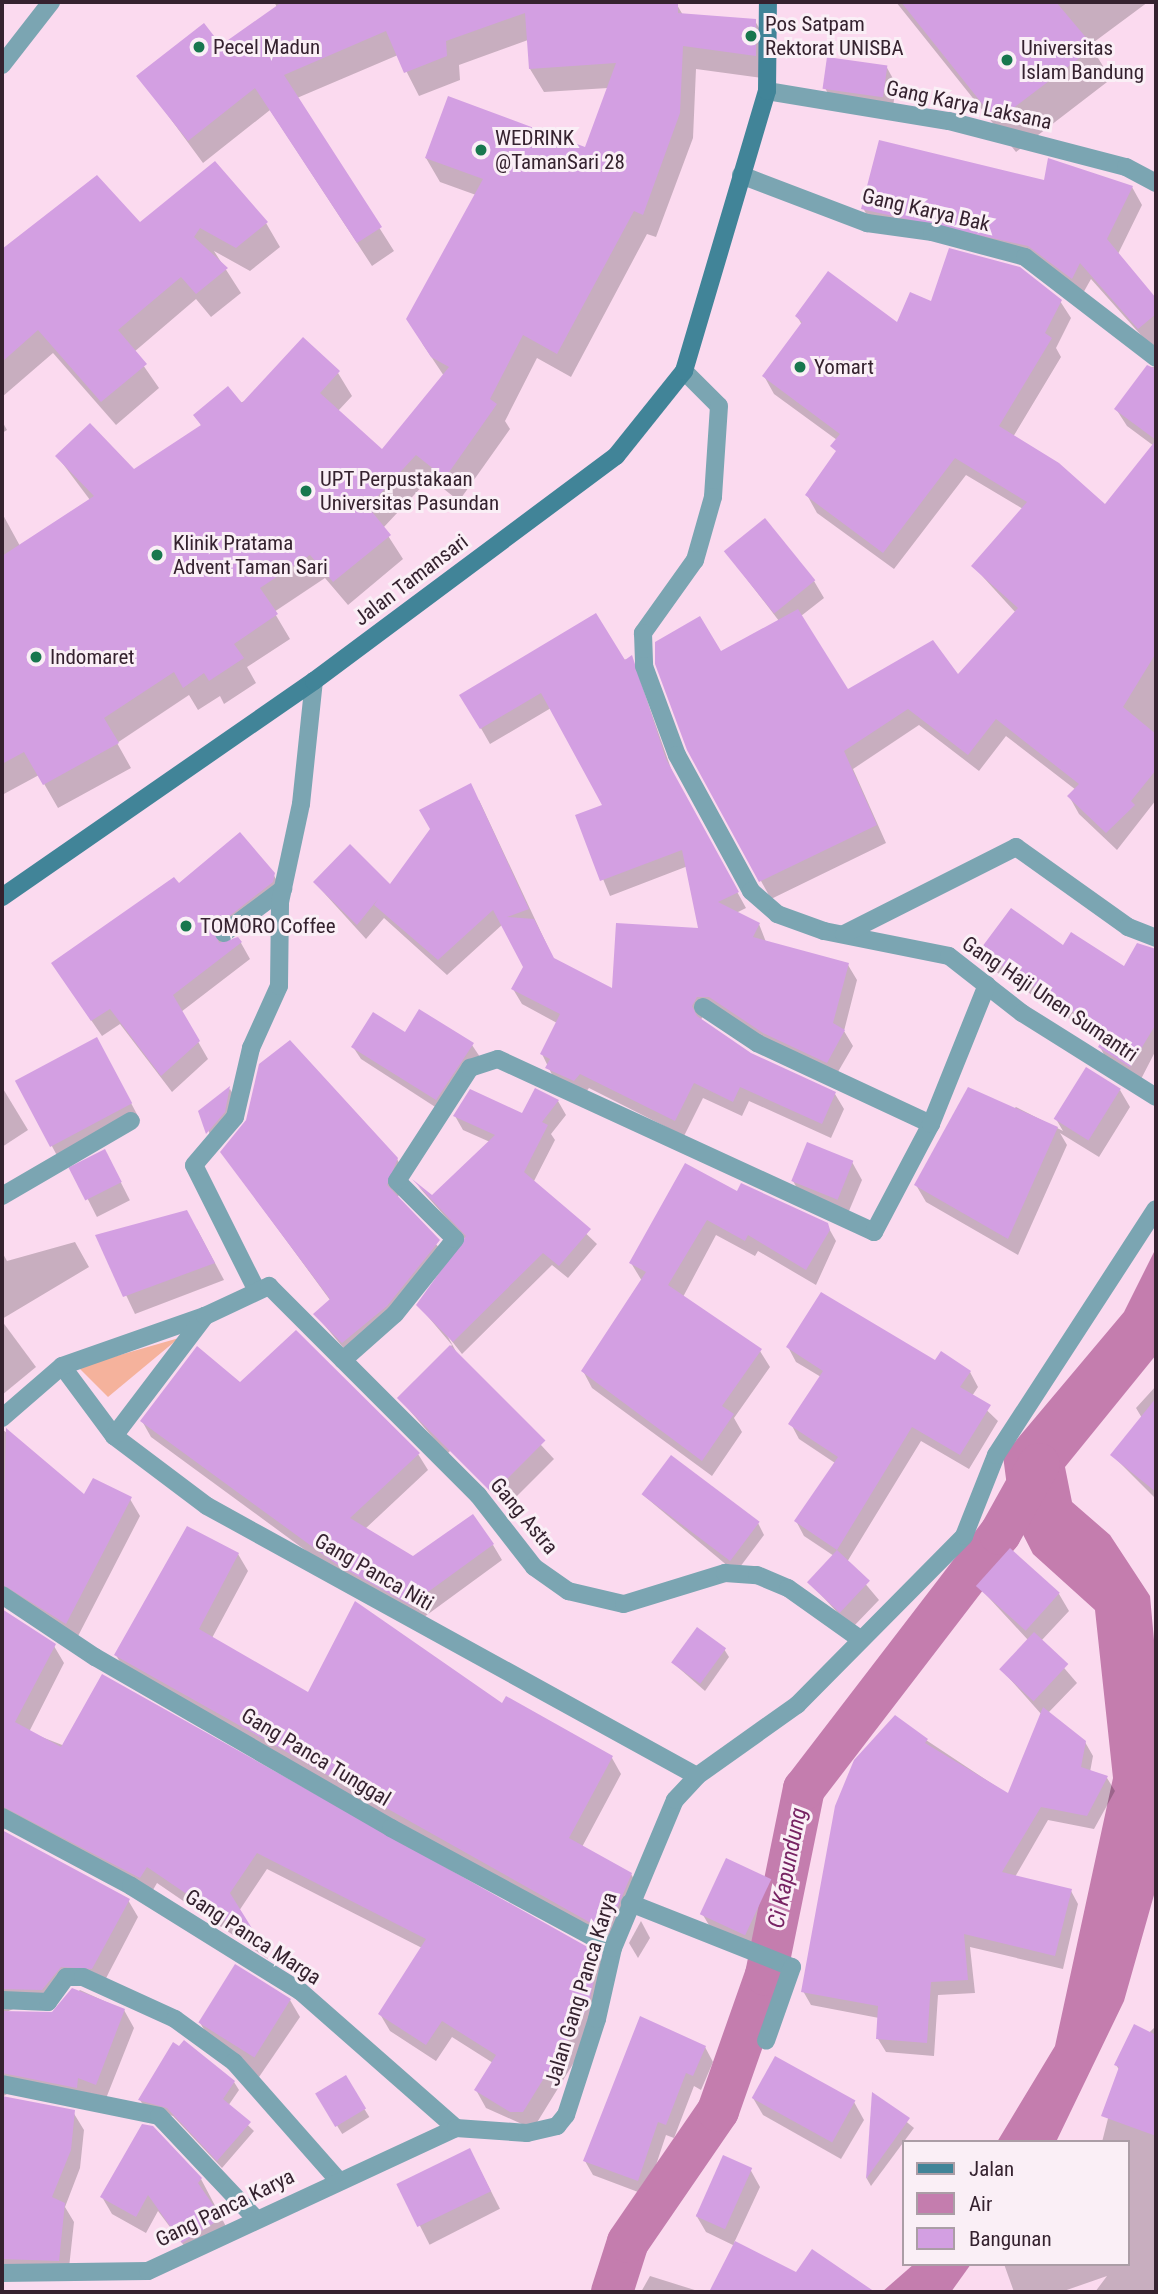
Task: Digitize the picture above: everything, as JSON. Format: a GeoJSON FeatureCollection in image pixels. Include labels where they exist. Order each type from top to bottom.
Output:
{"type":"FeatureCollection","features":[{"type":"Feature","properties":{"kind":"main road","name":"Jalan Tamansari"},"geometry":{"type":"LineString","coordinates":[[2,897],[314,681],[616,456],[684,371],[767,91],[768,2]]}},
{"type":"Feature","properties":{"kind":"street"},"geometry":{"type":"LineString","coordinates":[[2,65],[51,2]]}},
{"type":"Feature","properties":{"kind":"street","name":"Gang Karya Laksana"},"geometry":{"type":"LineString","coordinates":[[767,91],[987,130],[1126,167],[1156,183]]}},
{"type":"Feature","properties":{"kind":"street","name":"Gang Karya Bak"},"geometry":{"type":"LineString","coordinates":[[741,175],[867,223],[932,232],[1025,257],[1156,358]]}},
{"type":"Feature","properties":{"kind":"street","name":"Gang Haji Unen Sumantri"},"geometry":{"type":"LineString","coordinates":[[684,371],[719,406],[713,497],[695,559],[643,633],[644,666],[677,755],[751,891],[777,914],[844,934],[949,956],[987,985],[1156,1097]]}},
{"type":"Feature","properties":{"kind":"street"},"geometry":{"type":"LineString","coordinates":[[2,1418],[62,1366],[205,1316],[255,1287],[194,1165],[234,1117],[251,1048],[279,986],[283,889],[314,681]]}},
{"type":"Feature","properties":{"kind":"street"},"geometry":{"type":"LineString","coordinates":[[844,934],[1016,847],[1128,927],[1156,939]]}},
{"type":"Feature","properties":{"kind":"street"},"geometry":{"type":"LineString","coordinates":[[224,933],[283,889]]}},
{"type":"Feature","properties":{"kind":"street"},"geometry":{"type":"LineString","coordinates":[[344,1360],[395,1314],[455,1239],[397,1181],[470,1068],[498,1059],[874,1232],[931,1125],[987,985]]}},
{"type":"Feature","properties":{"kind":"street"},"geometry":{"type":"LineString","coordinates":[[703,1007],[757,1043],[931,1125]]}},
{"type":"Feature","properties":{"kind":"street"},"geometry":{"type":"LineString","coordinates":[[2,1196],[131,1121]]}},
{"type":"Feature","properties":{"kind":"street","name":"Jalan Gang Panca Karya"},"geometry":{"type":"LineString","coordinates":[[456,2128],[546,2132],[566,2115],[613,1948],[675,1800],[697,1776],[797,1705],[860,1639],[897,1609],[964,1536],[996,1455],[1156,1209]]}},
{"type":"Feature","properties":{"kind":"street","name":"Gang Astra"},"geometry":{"type":"LineString","coordinates":[[255,1287],[269,1286],[287,1297],[344,1360],[478,1495],[534,1567],[568,1591],[624,1604],[725,1573],[757,1575],[788,1588],[860,1639]]}},
{"type":"Feature","properties":{"kind":"street"},"geometry":{"type":"LineString","coordinates":[[114,1436],[205,1316]]}},
{"type":"Feature","properties":{"kind":"street","name":"Gang Panca Niti"},"geometry":{"type":"LineString","coordinates":[[62,1366],[114,1436],[207,1506],[697,1776]]}},
{"type":"Feature","properties":{"kind":"street","name":"Gang Panca Tunggal"},"geometry":{"type":"LineString","coordinates":[[2,1595],[96,1657],[391,1828],[613,1948]]}},
{"type":"Feature","properties":{"kind":"street","name":"Gang Panca Marga"},"geometry":{"type":"LineString","coordinates":[[2,1817],[131,1886],[300,1991],[456,2128]]}},
{"type":"Feature","properties":{"kind":"street"},"geometry":{"type":"LineString","coordinates":[[630,1903],[792,1967],[766,2041]]}},
{"type":"Feature","properties":{"kind":"street"},"geometry":{"type":"LineString","coordinates":[[2,2000],[48,2002],[66,1978],[83,1977],[175,2019],[234,2062],[337,2179]]}},
{"type":"Feature","properties":{"kind":"street"},"geometry":{"type":"LineString","coordinates":[[2,2084],[159,2116],[255,2218]]}},
{"type":"Feature","properties":{"kind":"street","name":"Gang Panca Karya"},"geometry":{"type":"LineString","coordinates":[[2,2273],[148,2271],[337,2179],[456,2128]]}},
{"type":"Feature","properties":{"kind":"shaded area"},"geometry":{"type":"Polygon","coordinates":[[[179,1338],[108,1397],[78,1367],[179,1338]]]}},
{"type":"Feature","properties":{"kind":"water"},"geometry":{"type":"Polygon","coordinates":[[[1156,1248],[1156,1355],[1065,1467],[1072,1502],[1110,1535],[1150,1596],[1156,1662],[1156,1888],[1124,2001],[1057,2140],[998,2140],[1055,2046],[1113,1778],[1095,1610],[1033,1554],[1010,1509],[1003,1456],[1124,1312],[1156,1248]]]}},
{"type":"Feature","properties":{"kind":"water"},"geometry":{"type":"Polygon","coordinates":[[[912,2266],[970,2266],[951,2292],[882,2292],[912,2266]]]}},
{"type":"Feature","properties":{"kind":"building"},"geometry":{"type":"Polygon","coordinates":[[[282,2],[678,3],[678,13],[756,19],[756,56],[683,46],[680,113],[643,215],[634,211],[557,354],[523,335],[490,399],[497,404],[445,478],[416,455],[368,507],[391,535],[333,582],[310,555],[260,588],[278,614],[234,644],[244,658],[209,681],[204,673],[183,688],[174,672],[104,718],[119,743],[43,785],[24,752],[2,764],[2,556],[94,496],[55,456],[90,423],[134,469],[201,425],[193,415],[228,386],[242,403],[303,337],[340,371],[320,393],[382,449],[449,367],[431,357],[406,319],[483,179],[425,158],[448,96],[585,147],[616,63],[529,69],[525,13],[446,41],[447,56],[404,73],[386,31],[284,75],[382,227],[357,243],[255,88],[188,141],[136,76],[204,23],[221,45],[282,2]]]}},
{"type":"Feature","properties":{"kind":"building"},"geometry":{"type":"Polygon","coordinates":[[[901,2],[1056,2],[1094,47],[996,121],[901,2]]]}},
{"type":"Feature","properties":{"kind":"building"},"geometry":{"type":"Polygon","coordinates":[[[827,57],[887,65],[883,97],[823,89],[827,57]]]}},
{"type":"Feature","properties":{"kind":"building"},"geometry":{"type":"Polygon","coordinates":[[[879,140],[1044,180],[1048,158],[1133,186],[1107,239],[1156,298],[1156,314],[1138,329],[1080,263],[1072,279],[1028,246],[861,209],[879,140]]]}},
{"type":"Feature","properties":{"kind":"building"},"geometry":{"type":"Polygon","coordinates":[[[215,161],[268,222],[236,248],[200,228],[194,237],[228,268],[196,294],[181,277],[118,330],[147,364],[101,402],[38,330],[2,362],[2,249],[97,175],[140,222],[215,161]]]}},
{"type":"Feature","properties":{"kind":"building"},"geometry":{"type":"Polygon","coordinates":[[[949,248],[1020,267],[1062,300],[1045,333],[1052,338],[999,426],[1059,463],[1105,504],[1156,440],[1156,653],[1123,707],[1156,734],[1156,770],[1131,801],[1135,805],[1106,833],[1067,796],[1079,784],[996,719],[968,755],[908,709],[844,751],[877,825],[759,882],[687,750],[655,664],[655,642],[700,616],[721,651],[798,609],[848,689],[933,640],[958,674],[1018,608],[971,566],[1027,502],[955,458],[883,553],[805,495],[836,451],[830,446],[840,434],[762,376],[802,322],[795,316],[828,271],[897,322],[910,292],[931,301],[949,248]]]}},
{"type":"Feature","properties":{"kind":"building"},"geometry":{"type":"Polygon","coordinates":[[[1147,365],[1156,369],[1156,440],[1114,409],[1147,365]]]}},
{"type":"Feature","properties":{"kind":"building"},"geometry":{"type":"Polygon","coordinates":[[[765,518],[815,580],[774,614],[724,551],[765,518]]]}},
{"type":"Feature","properties":{"kind":"building"},"geometry":{"type":"Polygon","coordinates":[[[596,613],[625,660],[632,655],[666,759],[739,892],[718,902],[760,923],[753,937],[849,963],[833,1023],[845,1030],[827,1063],[763,1033],[709,997],[697,997],[692,1006],[697,1016],[751,1053],[836,1092],[822,1124],[740,1087],[733,1102],[694,1083],[675,1121],[580,1074],[574,1081],[545,1068],[550,1059],[540,1054],[560,1014],[511,989],[523,967],[493,910],[438,960],[374,905],[378,899],[357,925],[313,882],[350,844],[390,884],[430,829],[419,810],[471,783],[529,909],[507,917],[534,919],[554,958],[612,988],[616,923],[698,928],[682,850],[600,881],[575,815],[602,805],[541,693],[480,729],[459,695],[596,613]]]}},
{"type":"Feature","properties":{"kind":"building"},"geometry":{"type":"Polygon","coordinates":[[[240,832],[275,873],[273,882],[214,928],[219,943],[238,937],[242,942],[173,995],[200,1041],[161,1076],[110,1009],[91,1021],[51,963],[174,877],[179,883],[240,832]]]}},
{"type":"Feature","properties":{"kind":"building"},"geometry":{"type":"Polygon","coordinates":[[[1011,908],[1063,945],[1071,932],[1124,966],[1137,943],[1156,949],[1156,1024],[1130,1067],[1098,1047],[1106,1033],[979,951],[1011,908]]]}},
{"type":"Feature","properties":{"kind":"building"},"geometry":{"type":"Polygon","coordinates":[[[419,1009],[474,1043],[436,1100],[351,1047],[373,1012],[405,1032],[419,1009]]]}},
{"type":"Feature","properties":{"kind":"building"},"geometry":{"type":"Polygon","coordinates":[[[97,1037],[132,1103],[50,1147],[15,1081],[97,1037]]]}},
{"type":"Feature","properties":{"kind":"building"},"geometry":{"type":"Polygon","coordinates":[[[290,1040],[398,1158],[387,1185],[440,1240],[387,1306],[342,1343],[313,1314],[330,1299],[220,1152],[246,1120],[259,1064],[290,1040]]]}},
{"type":"Feature","properties":{"kind":"building"},"geometry":{"type":"Polygon","coordinates":[[[1086,1067],[1121,1089],[1088,1140],[1054,1119],[1086,1067]]]}},
{"type":"Feature","properties":{"kind":"building"},"geometry":{"type":"Polygon","coordinates":[[[230,1086],[225,1112],[206,1134],[198,1111],[230,1086]]]}},
{"type":"Feature","properties":{"kind":"building"},"geometry":{"type":"Polygon","coordinates":[[[968,1087],[1058,1127],[1008,1239],[914,1185],[968,1087]]]}},
{"type":"Feature","properties":{"kind":"building"},"geometry":{"type":"Polygon","coordinates":[[[535,1088],[559,1100],[542,1122],[548,1125],[524,1172],[591,1229],[559,1266],[543,1253],[453,1342],[416,1305],[466,1236],[412,1179],[432,1195],[495,1135],[453,1116],[470,1089],[522,1113],[535,1088]]]}},
{"type":"Feature","properties":{"kind":"building"},"geometry":{"type":"Polygon","coordinates":[[[807,1142],[853,1161],[838,1200],[791,1181],[807,1142]]]}},
{"type":"Feature","properties":{"kind":"building"},"geometry":{"type":"Polygon","coordinates":[[[105,1149],[122,1182],[85,1201],[68,1168],[105,1149]]]}},
{"type":"Feature","properties":{"kind":"building"},"geometry":{"type":"Polygon","coordinates":[[[685,1163],[737,1191],[741,1183],[828,1223],[830,1230],[806,1270],[748,1235],[745,1241],[707,1220],[668,1285],[762,1349],[722,1406],[734,1414],[702,1461],[581,1371],[646,1272],[629,1263],[685,1163]]]}},
{"type":"Feature","properties":{"kind":"building"},"geometry":{"type":"Polygon","coordinates":[[[187,1210],[215,1263],[123,1297],[95,1235],[187,1210]]]}},
{"type":"Feature","properties":{"kind":"building"},"geometry":{"type":"Polygon","coordinates":[[[821,1292],[935,1360],[941,1351],[971,1371],[960,1387],[991,1405],[960,1455],[912,1427],[837,1550],[794,1521],[838,1457],[788,1424],[823,1371],[786,1347],[821,1292]]]}},
{"type":"Feature","properties":{"kind":"building"},"geometry":{"type":"Polygon","coordinates":[[[296,1330],[420,1453],[350,1518],[413,1556],[473,1514],[494,1544],[410,1605],[336,1564],[140,1421],[197,1346],[240,1382],[296,1330]]]}},
{"type":"Feature","properties":{"kind":"building"},"geometry":{"type":"Polygon","coordinates":[[[450,1345],[545,1440],[492,1493],[397,1398],[450,1345]]]}},
{"type":"Feature","properties":{"kind":"building"},"geometry":{"type":"Polygon","coordinates":[[[1156,1398],[1156,1492],[1110,1455],[1156,1398]]]}},
{"type":"Feature","properties":{"kind":"building"},"geometry":{"type":"Polygon","coordinates":[[[6,1428],[84,1494],[93,1478],[132,1497],[66,1624],[2,1584],[6,1428]]]}},
{"type":"Feature","properties":{"kind":"building"},"geometry":{"type":"Polygon","coordinates":[[[671,1455],[760,1522],[730,1561],[642,1494],[671,1455]]]}},
{"type":"Feature","properties":{"kind":"building"},"geometry":{"type":"Polygon","coordinates":[[[187,1526],[239,1553],[199,1629],[308,1692],[355,1601],[502,1703],[506,1696],[613,1756],[569,1838],[632,1873],[607,1932],[114,1655],[187,1526]]]}},
{"type":"Feature","properties":{"kind":"building"},"geometry":{"type":"Polygon","coordinates":[[[1010,1548],[1060,1593],[1026,1631],[976,1586],[1010,1548]]]}},
{"type":"Feature","properties":{"kind":"building"},"geometry":{"type":"Polygon","coordinates":[[[837,1550],[870,1581],[840,1613],[807,1582],[837,1550]]]}},
{"type":"Feature","properties":{"kind":"building"},"geometry":{"type":"Polygon","coordinates":[[[2,1609],[56,1644],[15,1722],[61,1747],[102,1674],[600,1954],[588,2007],[523,2112],[510,2112],[474,2090],[496,2055],[442,2021],[426,2045],[378,2014],[426,1939],[257,1853],[230,1893],[263,1946],[147,1867],[140,1878],[2,1806],[2,1609]]]}},
{"type":"Feature","properties":{"kind":"building"},"geometry":{"type":"Polygon","coordinates":[[[697,1627],[726,1648],[700,1684],[671,1663],[697,1627]]]}},
{"type":"Feature","properties":{"kind":"building"},"geometry":{"type":"Polygon","coordinates":[[[1034,1632],[1068,1664],[1034,1701],[999,1669],[1034,1632]]]}},
{"type":"Feature","properties":{"kind":"building"},"geometry":{"type":"Polygon","coordinates":[[[1043,1707],[1086,1741],[1081,1767],[1108,1776],[1087,1816],[1041,1807],[1002,1872],[1072,1889],[1055,1956],[964,1934],[968,1980],[931,1982],[927,2043],[876,2039],[878,2006],[801,1992],[835,1806],[854,1760],[895,1715],[928,1739],[925,1743],[1008,1793],[1043,1707]]]}},
{"type":"Feature","properties":{"kind":"building"},"geometry":{"type":"Polygon","coordinates":[[[2,1830],[130,1899],[92,1969],[61,1967],[42,1990],[2,1989],[2,1830]]]}},
{"type":"Feature","properties":{"kind":"building"},"geometry":{"type":"Polygon","coordinates":[[[726,1858],[771,1879],[745,1935],[700,1914],[726,1858]]]}},
{"type":"Feature","properties":{"kind":"building"},"geometry":{"type":"Polygon","coordinates":[[[235,1964],[291,1999],[254,2057],[198,2023],[235,1964]]]}},
{"type":"Feature","properties":{"kind":"building"},"geometry":{"type":"Polygon","coordinates":[[[72,1988],[125,2009],[96,2085],[78,2078],[77,2088],[2,2073],[2,2011],[52,2012],[72,1988]]]}},
{"type":"Feature","properties":{"kind":"building"},"geometry":{"type":"Polygon","coordinates":[[[640,2016],[706,2046],[693,2076],[686,2073],[666,2125],[658,2122],[638,2181],[583,2161],[640,2016]]]}},
{"type":"Feature","properties":{"kind":"building"},"geometry":{"type":"Polygon","coordinates":[[[1134,2024],[1156,2035],[1156,2136],[1101,2116],[1119,2067],[1114,2065],[1134,2024]]]}},
{"type":"Feature","properties":{"kind":"building"},"geometry":{"type":"Polygon","coordinates":[[[184,2040],[235,2081],[223,2099],[251,2122],[217,2161],[167,2108],[138,2100],[173,2042],[179,2046],[184,2040]]]}},
{"type":"Feature","properties":{"kind":"building"},"geometry":{"type":"Polygon","coordinates":[[[775,2056],[855,2101],[832,2143],[752,2098],[775,2056]]]}},
{"type":"Feature","properties":{"kind":"building"},"geometry":{"type":"Polygon","coordinates":[[[346,2075],[366,2108],[335,2127],[315,2094],[346,2075]]]}},
{"type":"Feature","properties":{"kind":"building"},"geometry":{"type":"Polygon","coordinates":[[[872,2092],[910,2118],[866,2179],[872,2092]]]}},
{"type":"Feature","properties":{"kind":"building"},"geometry":{"type":"Polygon","coordinates":[[[2,2096],[75,2110],[71,2150],[52,2197],[65,2203],[59,2261],[2,2259],[2,2096]]]}},
{"type":"Feature","properties":{"kind":"building"},"geometry":{"type":"Polygon","coordinates":[[[142,2124],[153,2126],[202,2178],[198,2183],[222,2218],[182,2243],[148,2195],[136,2217],[100,2197],[142,2124]]]}},
{"type":"Feature","properties":{"kind":"building"},"geometry":{"type":"Polygon","coordinates":[[[470,2148],[491,2191],[417,2227],[396,2184],[470,2148]]]}},
{"type":"Feature","properties":{"kind":"building"},"geometry":{"type":"Polygon","coordinates":[[[723,2155],[752,2168],[725,2229],[696,2216],[723,2155]]]}},
{"type":"Feature","properties":{"kind":"building"},"geometry":{"type":"Polygon","coordinates":[[[735,2241],[796,2272],[812,2249],[875,2292],[709,2292],[735,2241]]]}},
{"type":"Feature","properties":{"kind":"waterway","name":"Ci Kapundung"},"geometry":{"type":"LineString","coordinates":[[612,2292],[628,2242],[718,2111],[766,1975],[804,1789],[1000,1534],[1039,1464]]}},
{"type":"Feature","properties":{"kind":"place","name":"Pos Satpam Rektorat UNISBA"},"geometry":{"type":"Point","coordinates":[751,36]}},
{"type":"Feature","properties":{"kind":"place","name":"Pecel Madun"},"geometry":{"type":"Point","coordinates":[199,47]}},
{"type":"Feature","properties":{"kind":"place","name":"Universitas Islam Bandung"},"geometry":{"type":"Point","coordinates":[1007,60]}},
{"type":"Feature","properties":{"kind":"place","name":"WEDRINK @TamanSari 28"},"geometry":{"type":"Point","coordinates":[481,150]}},
{"type":"Feature","properties":{"kind":"place","name":"Yomart"},"geometry":{"type":"Point","coordinates":[800,367]}},
{"type":"Feature","properties":{"kind":"place","name":"UPT Perpustakaan Universitas Pasundan"},"geometry":{"type":"Point","coordinates":[306,491]}},
{"type":"Feature","properties":{"kind":"place","name":"Klinik Pratama Advent Taman Sari"},"geometry":{"type":"Point","coordinates":[157,555]}},
{"type":"Feature","properties":{"kind":"place","name":"Indomaret"},"geometry":{"type":"Point","coordinates":[36,657]}},
{"type":"Feature","properties":{"kind":"place","name":"TOMORO Coffee"},"geometry":{"type":"Point","coordinates":[186,926]}}]}
